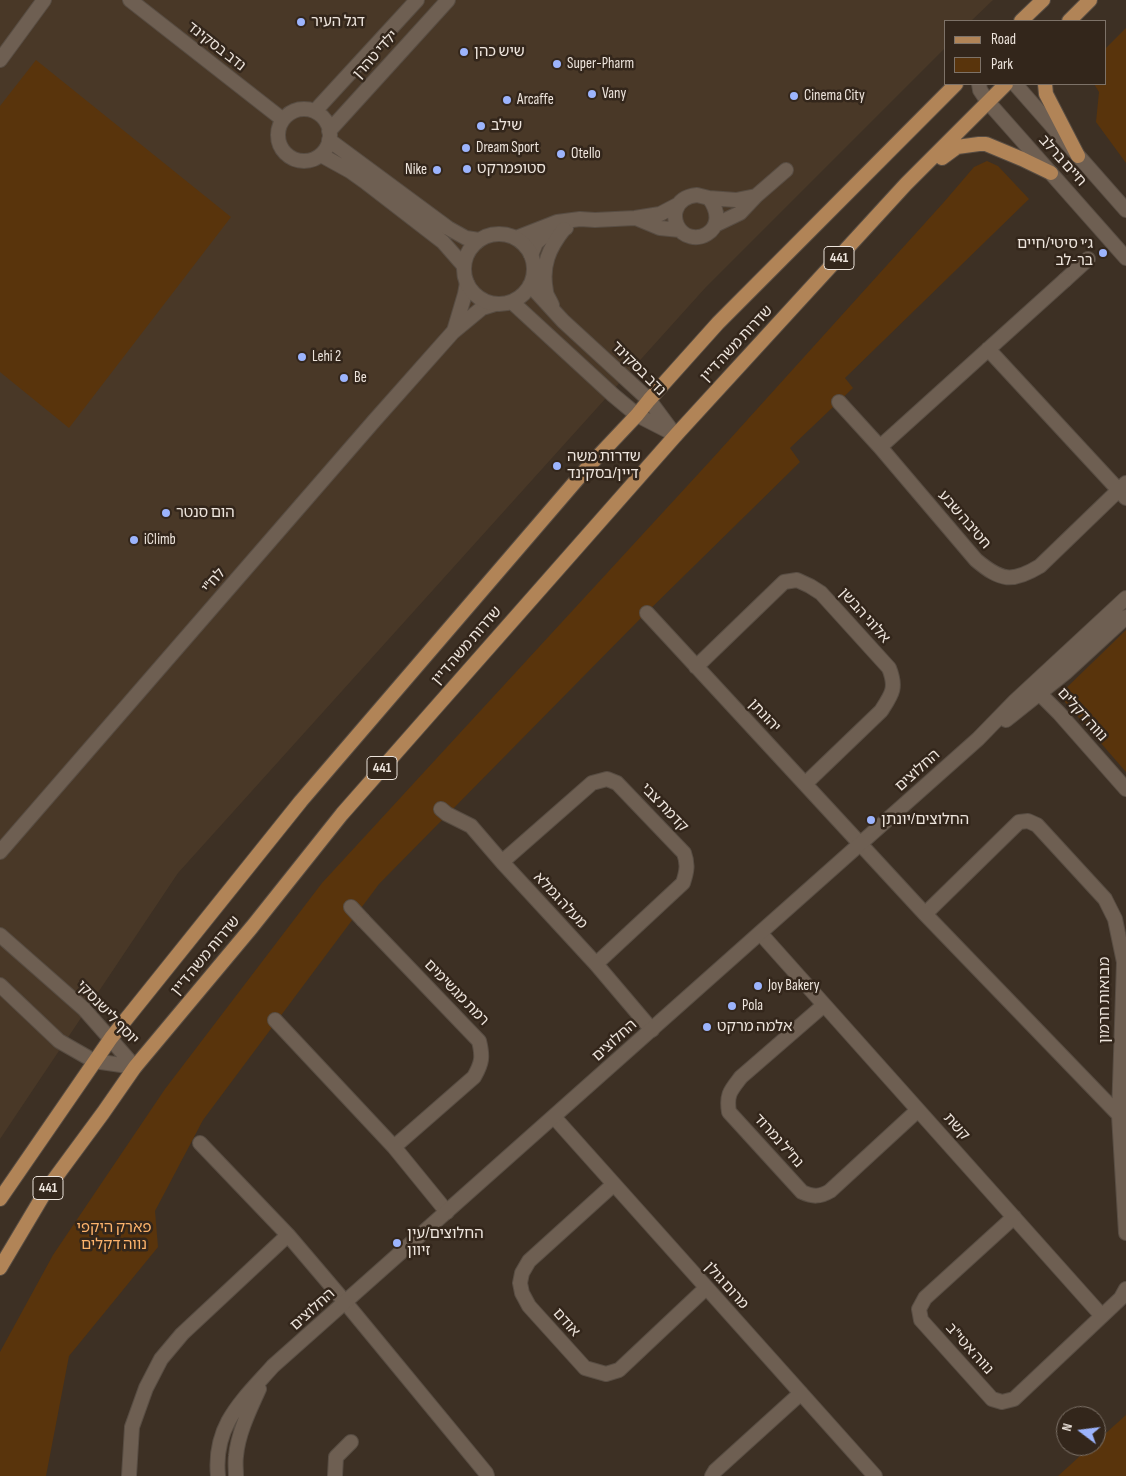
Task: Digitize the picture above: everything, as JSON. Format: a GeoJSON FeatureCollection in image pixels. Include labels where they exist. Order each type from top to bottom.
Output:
{"type":"FeatureCollection","features":[{"type":"Feature","properties":{"kind":"main road"},"geometry":{"type":"LineString","coordinates":[[1022,20],[1043,0]]}},
{"type":"Feature","properties":{"kind":"main road"},"geometry":{"type":"LineString","coordinates":[[1070,20],[1090,0]]}},
{"type":"Feature","properties":{"kind":"main road","name":"שדרות משה דיין"},"geometry":{"type":"LineString","coordinates":[[0,1198],[111,1038],[301,801],[587,468],[637,416],[718,323],[955,85]]}},
{"type":"Feature","properties":{"kind":"main road","name":"שדרות משה דיין"},"geometry":{"type":"LineString","coordinates":[[0,1268],[48,1189],[135,1066],[252,927],[342,814],[676,435],[906,184],[1005,85]]}},
{"type":"Feature","properties":{"kind":"main road"},"geometry":{"type":"LineString","coordinates":[[1045,85],[1046,94],[1078,156]]}},
{"type":"Feature","properties":{"kind":"main road"},"geometry":{"type":"LineString","coordinates":[[906,184],[957,147],[979,144],[986,144],[1051,174]]}},
{"type":"Feature","properties":{"kind":"street"},"geometry":{"type":"LineString","coordinates":[[0,60],[44,0]]}},
{"type":"Feature","properties":{"kind":"street","name":"נדב בסקינד"},"geometry":{"type":"LineString","coordinates":[[130,0],[282,120]]}},
{"type":"Feature","properties":{"kind":"street","name":"ילדי טהרן"},"geometry":{"type":"LineString","coordinates":[[315,111],[417,0]]}},
{"type":"Feature","properties":{"kind":"street","name":"ילדי טהרן"},"geometry":{"type":"LineString","coordinates":[[329,136],[448,0]]}},
{"type":"Feature","properties":{"kind":"street","name":"חיים ברלב"},"geometry":{"type":"LineString","coordinates":[[979,85],[980,90],[988,102],[1126,258]]}},
{"type":"Feature","properties":{"kind":"street","name":"חיים ברלב"},"geometry":{"type":"LineString","coordinates":[[1016,85],[1126,210]]}},
{"type":"Feature","properties":{"kind":"street"},"geometry":{"type":"LineString","coordinates":[[298,110],[315,111],[322,116],[328,125],[329,136],[326,148],[314,159],[306,161],[289,157],[279,143],[278,135],[282,120],[290,113],[298,110]]}},
{"type":"Feature","properties":{"kind":"street"},"geometry":{"type":"LineString","coordinates":[[329,136],[448,228],[466,238],[479,240]]}},
{"type":"Feature","properties":{"kind":"street"},"geometry":{"type":"LineString","coordinates":[[321,154],[364,181],[443,242],[464,266]]}},
{"type":"Feature","properties":{"kind":"street"},"geometry":{"type":"LineString","coordinates":[[715,226],[740,213],[786,170]]}},
{"type":"Feature","properties":{"kind":"street"},"geometry":{"type":"LineString","coordinates":[[516,238],[557,222],[635,218],[660,214],[690,196],[697,195],[736,200],[756,196]]}},
{"type":"Feature","properties":{"kind":"street"},"geometry":{"type":"LineString","coordinates":[[679,204],[675,217],[676,224],[685,234],[699,237],[711,231],[717,219],[717,212],[709,198]]}},
{"type":"Feature","properties":{"kind":"street"},"geometry":{"type":"LineString","coordinates":[[635,218],[660,228],[680,230]]}},
{"type":"Feature","properties":{"kind":"street"},"geometry":{"type":"LineString","coordinates":[[531,255],[536,244],[543,237],[595,220]]}},
{"type":"Feature","properties":{"kind":"street"},"geometry":{"type":"LineString","coordinates":[[559,316],[546,292],[545,268],[548,252],[564,229]]}},
{"type":"Feature","properties":{"kind":"street"},"geometry":{"type":"LineString","coordinates":[[495,234],[506,234],[516,238],[525,245],[531,255],[534,266],[530,285],[522,296],[512,302],[495,304],[478,298],[470,289],[465,278],[464,266],[467,255],[473,245],[479,240],[495,234]]}},
{"type":"Feature","properties":{"kind":"street"},"geometry":{"type":"LineString","coordinates":[[880,447],[1088,259]]}},
{"type":"Feature","properties":{"kind":"street","name":"לח\"י"},"geometry":{"type":"LineString","coordinates":[[453,332],[467,283]]}},
{"type":"Feature","properties":{"kind":"street","name":"נדב בסקינד"},"geometry":{"type":"LineString","coordinates":[[530,285],[559,316],[649,400],[676,435]]}},
{"type":"Feature","properties":{"kind":"street"},"geometry":{"type":"LineString","coordinates":[[512,302],[637,416],[676,435]]}},
{"type":"Feature","properties":{"kind":"street","name":"לח\"י"},"geometry":{"type":"LineString","coordinates":[[0,852],[453,332],[482,308],[495,304]]}},
{"type":"Feature","properties":{"kind":"street"},"geometry":{"type":"LineString","coordinates":[[988,349],[1124,490]]}},
{"type":"Feature","properties":{"kind":"street","name":"חטיבה שבע"},"geometry":{"type":"LineString","coordinates":[[836,399],[880,447],[976,560],[1000,576],[1024,576],[1040,566],[1124,490]]}},
{"type":"Feature","properties":{"kind":"street","name":"אלוני הבשן"},"geometry":{"type":"LineString","coordinates":[[696,666],[784,582],[797,580],[821,593],[889,668],[893,679],[893,688],[881,711],[805,784]]}},
{"type":"Feature","properties":{"kind":"street","name":"החלוצים"},"geometry":{"type":"LineString","coordinates":[[218,1476],[217,1457],[226,1424],[238,1406],[273,1366],[978,739],[1036,690],[1126,598]]}},
{"type":"Feature","properties":{"kind":"street","name":"יהונתן"},"geometry":{"type":"LineString","coordinates":[[645,611],[861,844]]}},
{"type":"Feature","properties":{"kind":"street","name":"החלוצים"},"geometry":{"type":"LineString","coordinates":[[1036,690],[1065,673],[1126,617]]}},
{"type":"Feature","properties":{"kind":"street","name":"נווה דקלים"},"geometry":{"type":"LineString","coordinates":[[1036,690],[1059,713],[1126,789]]}},
{"type":"Feature","properties":{"kind":"street","name":"קדמת צבי"},"geometry":{"type":"LineString","coordinates":[[502,862],[592,783],[607,779],[617,783],[684,853],[688,863],[683,883],[596,964]]}},
{"type":"Feature","properties":{"kind":"street","name":"מעלה גמלא"},"geometry":{"type":"LineString","coordinates":[[439,805],[447,814],[471,826],[596,964],[652,1030]]}},
{"type":"Feature","properties":{"kind":"street","name":"מבואות חרמון"},"geometry":{"type":"LineString","coordinates":[[925,914],[1019,822],[1028,821],[1037,825],[1105,899],[1115,919],[1124,962],[1118,1115]]}},
{"type":"Feature","properties":{"kind":"street"},"geometry":{"type":"LineString","coordinates":[[861,844],[925,914],[1118,1115],[1126,1233]]}},
{"type":"Feature","properties":{"kind":"street","name":"רמת מגשימים"},"geometry":{"type":"LineString","coordinates":[[352,907],[480,1041],[482,1054],[480,1066],[474,1077],[394,1147]]}},
{"type":"Feature","properties":{"kind":"street","name":"קשת"},"geometry":{"type":"LineString","coordinates":[[760,934],[1102,1316]]}},
{"type":"Feature","properties":{"kind":"street","name":"יוסף לישנסקי"},"geometry":{"type":"LineString","coordinates":[[0,935],[84,1009],[135,1066]]}},
{"type":"Feature","properties":{"kind":"street","name":"יוסף לישנסקי"},"geometry":{"type":"LineString","coordinates":[[0,985],[58,1041],[94,1061],[135,1066]]}},
{"type":"Feature","properties":{"kind":"street","name":"נח\"ל נמרוד"},"geometry":{"type":"LineString","coordinates":[[824,1005],[741,1077],[731,1090],[727,1100],[729,1112],[802,1192],[811,1196],[821,1196],[830,1191],[918,1110]]}},
{"type":"Feature","properties":{"kind":"street"},"geometry":{"type":"LineString","coordinates":[[275,1020],[394,1147],[447,1212]]}},
{"type":"Feature","properties":{"kind":"street","name":"מרום גולן"},"geometry":{"type":"LineString","coordinates":[[554,1117],[875,1476]]}},
{"type":"Feature","properties":{"kind":"street"},"geometry":{"type":"LineString","coordinates":[[200,1143],[288,1235],[487,1476]]}},
{"type":"Feature","properties":{"kind":"street","name":"אודם"},"geometry":{"type":"LineString","coordinates":[[614,1184],[529,1261],[522,1272],[520,1283],[522,1293],[529,1306],[585,1368],[606,1374],[619,1370],[706,1288]]}},
{"type":"Feature","properties":{"kind":"street","name":"נווה אטי\"ב"},"geometry":{"type":"LineString","coordinates":[[1014,1217],[924,1298],[919,1309],[921,1320],[992,1399],[1002,1402],[1014,1399],[1102,1316]]}},
{"type":"Feature","properties":{"kind":"street"},"geometry":{"type":"LineString","coordinates":[[129,1476],[132,1427],[146,1388],[161,1359],[182,1334],[288,1235]]}},
{"type":"Feature","properties":{"kind":"street"},"geometry":{"type":"LineString","coordinates":[[1102,1316],[1121,1298],[1126,1289]]}},
{"type":"Feature","properties":{"kind":"street","name":"החלוצים"},"geometry":{"type":"LineString","coordinates":[[236,1476],[236,1455],[249,1411],[262,1383],[273,1366]]}},
{"type":"Feature","properties":{"kind":"street"},"geometry":{"type":"LineString","coordinates":[[712,1476],[715,1471],[801,1393]]}},
{"type":"Feature","properties":{"kind":"street"},"geometry":{"type":"LineString","coordinates":[[335,1476],[336,1457],[351,1442]]}},
{"type":"Feature","properties":{"kind":"shaded area"},"geometry":{"type":"Polygon","coordinates":[[[0,0],[993,0],[972,20],[944,20],[944,49],[706,287],[178,873],[0,1139],[0,0]]]}},
{"type":"Feature","properties":{"kind":"green space"},"geometry":{"type":"Polygon","coordinates":[[[1126,28],[1126,163],[1096,122],[1099,92],[1095,85],[1106,85],[1106,48],[1126,28]]]}},
{"type":"Feature","properties":{"kind":"green space"},"geometry":{"type":"Polygon","coordinates":[[[36,60],[231,217],[69,428],[0,372],[0,106],[36,60]]]}},
{"type":"Feature","properties":{"kind":"green space","name":"פארק היקפי נווה דקלים"},"geometry":{"type":"Polygon","coordinates":[[[987,161],[998,166],[1029,199],[845,378],[853,388],[790,448],[800,462],[639,620],[379,884],[203,1120],[155,1211],[158,1247],[69,1356],[46,1476],[0,1476],[0,1352],[53,1255],[165,1089],[322,883],[711,460],[974,167],[987,161]]]}},
{"type":"Feature","properties":{"kind":"green space"},"geometry":{"type":"Polygon","coordinates":[[[1126,630],[1126,772],[1059,695],[1126,630]]]}},
{"type":"Feature","properties":{"kind":"green space"},"geometry":{"type":"Polygon","coordinates":[[[1126,1415],[1126,1476],[1058,1476],[1080,1456],[1106,1456],[1106,1433],[1126,1415]]]}},
{"type":"Feature","properties":{"kind":"place","name":"דגל העיר"},"geometry":{"type":"Point","coordinates":[301,22]}},
{"type":"Feature","properties":{"kind":"place","name":"שיש כהן"},"geometry":{"type":"Point","coordinates":[464,52]}},
{"type":"Feature","properties":{"kind":"place","name":"Super-Pharm"},"geometry":{"type":"Point","coordinates":[557,64]}},
{"type":"Feature","properties":{"kind":"place","name":"Vany"},"geometry":{"type":"Point","coordinates":[592,94]}},
{"type":"Feature","properties":{"kind":"place","name":"Cinema City"},"geometry":{"type":"Point","coordinates":[794,96]}},
{"type":"Feature","properties":{"kind":"place","name":"Arcaffe"},"geometry":{"type":"Point","coordinates":[507,100]}},
{"type":"Feature","properties":{"kind":"place","name":"שילב"},"geometry":{"type":"Point","coordinates":[481,126]}},
{"type":"Feature","properties":{"kind":"place","name":"Dream Sport"},"geometry":{"type":"Point","coordinates":[466,148]}},
{"type":"Feature","properties":{"kind":"place","name":"Otello"},"geometry":{"type":"Point","coordinates":[561,154]}},
{"type":"Feature","properties":{"kind":"place","name":"סטופמרקט"},"geometry":{"type":"Point","coordinates":[467,169]}},
{"type":"Feature","properties":{"kind":"place","name":"Nike"},"geometry":{"type":"Point","coordinates":[437,170]}},
{"type":"Feature","properties":{"kind":"place","name":"ג׳י סיטי/חיים בר-לב"},"geometry":{"type":"Point","coordinates":[1103,253]}},
{"type":"Feature","properties":{"kind":"place","name":"Lehi 2"},"geometry":{"type":"Point","coordinates":[302,357]}},
{"type":"Feature","properties":{"kind":"place","name":"Be"},"geometry":{"type":"Point","coordinates":[344,378]}},
{"type":"Feature","properties":{"kind":"place","name":"שדרות משה דיין/בסקינד"},"geometry":{"type":"Point","coordinates":[557,466]}},
{"type":"Feature","properties":{"kind":"place","name":"הום סנטר"},"geometry":{"type":"Point","coordinates":[166,513]}},
{"type":"Feature","properties":{"kind":"place","name":"iClimb"},"geometry":{"type":"Point","coordinates":[134,540]}},
{"type":"Feature","properties":{"kind":"place","name":"החלוצים/יונתן"},"geometry":{"type":"Point","coordinates":[871,820]}},
{"type":"Feature","properties":{"kind":"place","name":"Joy Bakery"},"geometry":{"type":"Point","coordinates":[758,986]}},
{"type":"Feature","properties":{"kind":"place","name":"Pola"},"geometry":{"type":"Point","coordinates":[732,1006]}},
{"type":"Feature","properties":{"kind":"place","name":"אלמה מרקט"},"geometry":{"type":"Point","coordinates":[707,1027]}},
{"type":"Feature","properties":{"kind":"place","name":"החלוצים/עין זיוון"},"geometry":{"type":"Point","coordinates":[397,1243]}}]}
